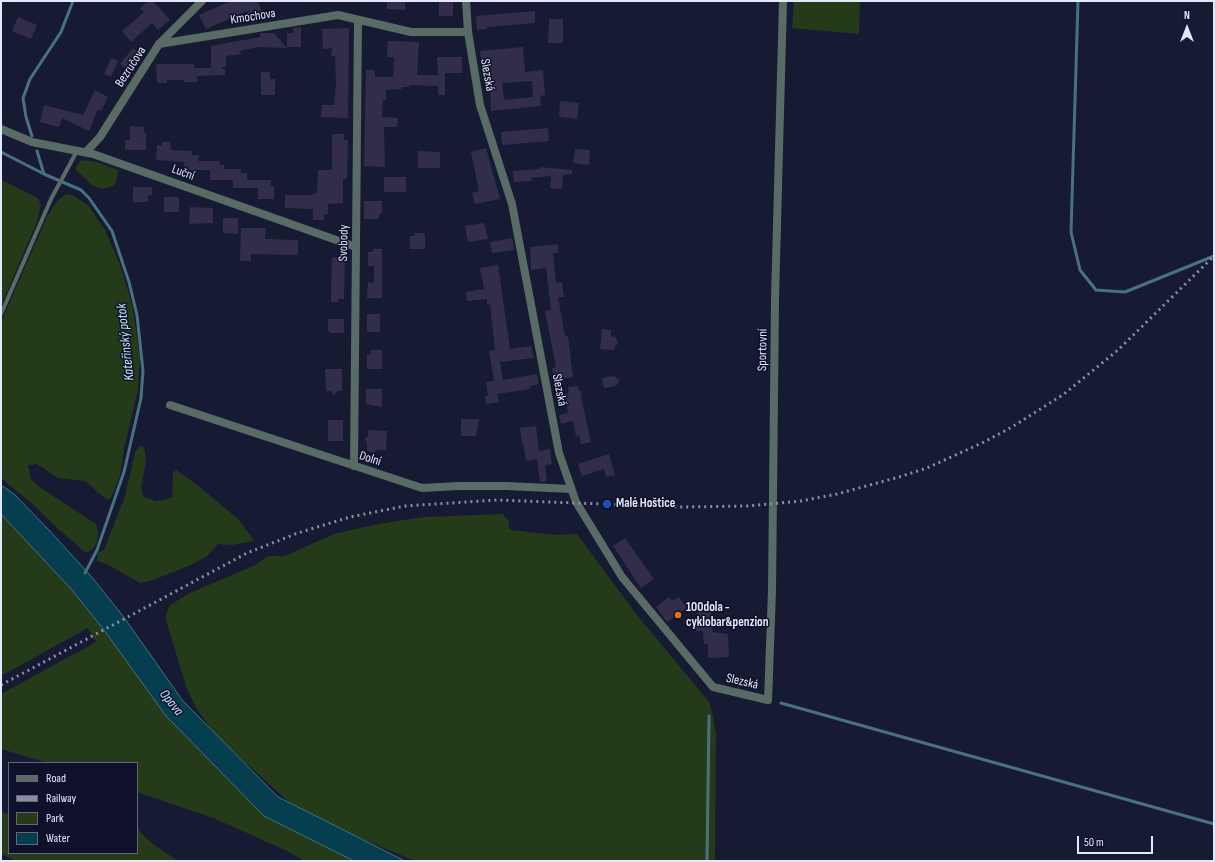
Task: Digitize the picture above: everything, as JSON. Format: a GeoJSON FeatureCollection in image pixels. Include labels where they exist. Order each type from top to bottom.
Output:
{"type":"FeatureCollection","features":[{"type":"Feature","properties":{"kind":"street","name":"Bezručova"},"geometry":{"type":"LineString","coordinates":[[86,152],[100,137],[159,44],[202,1]]}},
{"type":"Feature","properties":{"kind":"street","name":"Slezská"},"geometry":{"type":"LineString","coordinates":[[466,1],[468,32],[480,105],[505,178],[512,204],[559,453],[576,502],[622,577],[713,687],[768,700]]}},
{"type":"Feature","properties":{"kind":"street","name":"Sportovní"},"geometry":{"type":"LineString","coordinates":[[768,700],[772,591],[775,299],[783,1]]}},
{"type":"Feature","properties":{"kind":"street","name":"Kmochova"},"geometry":{"type":"LineString","coordinates":[[159,44],[338,15],[411,32],[468,32]]}},
{"type":"Feature","properties":{"kind":"street","name":"Svobody"},"geometry":{"type":"LineString","coordinates":[[354,466],[358,20]]}},
{"type":"Feature","properties":{"kind":"street","name":"Luční"},"geometry":{"type":"LineString","coordinates":[[1,129],[32,142],[86,152],[356,247]]}},
{"type":"Feature","properties":{"kind":"street","name":"Dolní"},"geometry":{"type":"LineString","coordinates":[[170,406],[422,488],[490,486],[571,489]]}},
{"type":"Feature","properties":{"kind":"lane"},"geometry":{"type":"LineString","coordinates":[[1,314],[55,191],[78,150]]}},
{"type":"Feature","properties":{"kind":"green space"},"geometry":{"type":"Polygon","coordinates":[[[794,1],[860,1],[859,34],[792,28],[794,1]]]}},
{"type":"Feature","properties":{"kind":"green space"},"geometry":{"type":"Polygon","coordinates":[[[81,160],[97,162],[118,170],[116,183],[113,186],[102,189],[92,185],[76,170],[76,167],[81,160]]]}},
{"type":"Feature","properties":{"kind":"green space"},"geometry":{"type":"Polygon","coordinates":[[[1,180],[38,198],[41,205],[37,222],[1,306],[1,180]]]}},
{"type":"Feature","properties":{"kind":"green space"},"geometry":{"type":"Polygon","coordinates":[[[66,194],[72,195],[88,205],[105,230],[121,267],[133,308],[140,358],[138,389],[124,449],[120,476],[111,498],[107,500],[85,481],[58,478],[37,464],[28,465],[31,479],[38,486],[96,524],[98,534],[97,542],[93,549],[86,553],[36,507],[1,478],[1,322],[47,217],[57,201],[66,194]]]}},
{"type":"Feature","properties":{"kind":"green space"},"geometry":{"type":"Polygon","coordinates":[[[143,446],[146,461],[141,488],[144,497],[156,501],[172,497],[173,473],[176,470],[196,484],[238,519],[253,541],[232,545],[218,544],[207,556],[191,565],[153,580],[140,583],[107,564],[97,561],[98,553],[104,550],[125,496],[135,452],[139,447],[143,446]]]}},
{"type":"Feature","properties":{"kind":"green space"},"geometry":{"type":"Polygon","coordinates":[[[1,514],[72,590],[104,630],[166,716],[264,816],[354,861],[304,861],[289,852],[216,819],[138,792],[138,762],[45,762],[1,749],[1,694],[96,642],[88,628],[1,676],[1,514]]]}},
{"type":"Feature","properties":{"kind":"green space"},"geometry":{"type":"Polygon","coordinates":[[[503,514],[509,521],[509,529],[512,530],[556,535],[577,534],[637,615],[709,702],[716,735],[715,861],[415,861],[348,833],[290,803],[216,736],[196,708],[186,686],[165,617],[170,605],[188,594],[255,565],[268,556],[285,556],[334,534],[378,524],[424,517],[503,514]]]}},
{"type":"Feature","properties":{"kind":"green space"},"geometry":{"type":"Polygon","coordinates":[[[1,811],[8,814],[8,854],[138,854],[138,827],[140,832],[153,844],[178,861],[16,861],[1,854],[1,811]]]}},
{"type":"Feature","properties":{"kind":"water","name":"Opava"},"geometry":{"type":"Polygon","coordinates":[[[1,485],[14,494],[90,575],[123,616],[183,701],[278,797],[405,861],[354,861],[264,816],[166,716],[104,630],[72,590],[1,514],[1,485]]]}},
{"type":"Feature","properties":{"kind":"building"},"geometry":{"type":"Polygon","coordinates":[[[148,1],[153,1],[170,20],[158,30],[152,23],[131,42],[122,31],[144,12],[140,8],[148,1]]]}},
{"type":"Feature","properties":{"kind":"building"},"geometry":{"type":"Polygon","coordinates":[[[231,1],[258,1],[263,14],[250,19],[247,11],[206,29],[199,15],[231,1]]]}},
{"type":"Feature","properties":{"kind":"building"},"geometry":{"type":"Polygon","coordinates":[[[387,1],[405,1],[405,10],[387,9],[387,1]]]}},
{"type":"Feature","properties":{"kind":"building"},"geometry":{"type":"Polygon","coordinates":[[[439,1],[453,1],[453,16],[439,16],[439,1]]]}},
{"type":"Feature","properties":{"kind":"building"},"geometry":{"type":"Polygon","coordinates":[[[535,11],[535,23],[487,27],[487,29],[477,30],[476,16],[535,11]]]}},
{"type":"Feature","properties":{"kind":"building"},"geometry":{"type":"Polygon","coordinates":[[[18,17],[37,25],[31,39],[12,31],[18,17]]]}},
{"type":"Feature","properties":{"kind":"building"},"geometry":{"type":"Polygon","coordinates":[[[549,19],[563,19],[563,43],[548,43],[549,19]]]}},
{"type":"Feature","properties":{"kind":"building"},"geometry":{"type":"Polygon","coordinates":[[[301,27],[301,47],[287,47],[287,33],[293,33],[293,28],[301,27]]]}},
{"type":"Feature","properties":{"kind":"building"},"geometry":{"type":"Polygon","coordinates":[[[349,28],[348,118],[321,117],[322,105],[334,105],[336,83],[335,56],[331,56],[332,48],[323,49],[322,29],[349,28]]]}},
{"type":"Feature","properties":{"kind":"building"},"geometry":{"type":"Polygon","coordinates":[[[260,33],[274,33],[287,48],[258,47],[240,51],[241,54],[226,56],[226,67],[222,67],[222,69],[225,69],[225,75],[197,76],[197,82],[167,80],[167,83],[157,83],[156,64],[194,64],[194,68],[211,68],[211,46],[260,37],[260,33]]]}},
{"type":"Feature","properties":{"kind":"building"},"geometry":{"type":"Polygon","coordinates":[[[388,41],[419,42],[417,75],[438,75],[437,57],[462,57],[462,73],[445,73],[445,95],[438,95],[438,86],[409,85],[409,87],[402,87],[402,89],[386,90],[386,100],[383,100],[382,117],[398,118],[397,127],[384,127],[385,167],[364,166],[366,70],[375,70],[375,77],[393,77],[394,57],[387,57],[388,41]]]}},
{"type":"Feature","properties":{"kind":"building"},"geometry":{"type":"Polygon","coordinates":[[[523,47],[525,72],[543,70],[545,95],[540,96],[541,106],[491,111],[490,85],[484,85],[480,51],[523,47]],[[532,81],[502,83],[504,100],[533,97],[532,81]]]}},
{"type":"Feature","properties":{"kind":"building"},"geometry":{"type":"Polygon","coordinates":[[[133,48],[143,56],[130,72],[120,64],[133,48]]]}},
{"type":"Feature","properties":{"kind":"building"},"geometry":{"type":"Polygon","coordinates":[[[111,58],[118,61],[111,77],[104,74],[111,58]]]}},
{"type":"Feature","properties":{"kind":"building"},"geometry":{"type":"Polygon","coordinates":[[[261,72],[270,72],[270,79],[275,79],[275,95],[261,95],[261,72]]]}},
{"type":"Feature","properties":{"kind":"building"},"geometry":{"type":"Polygon","coordinates":[[[95,90],[108,97],[101,111],[98,109],[89,131],[62,118],[59,127],[40,122],[44,105],[83,115],[95,90]]]}},
{"type":"Feature","properties":{"kind":"building"},"geometry":{"type":"Polygon","coordinates":[[[560,101],[579,103],[577,119],[559,117],[560,101]]]}},
{"type":"Feature","properties":{"kind":"building"},"geometry":{"type":"Polygon","coordinates":[[[130,126],[144,127],[144,133],[146,133],[146,150],[125,150],[125,140],[130,140],[130,126]]]}},
{"type":"Feature","properties":{"kind":"building"},"geometry":{"type":"Polygon","coordinates":[[[548,128],[549,141],[502,145],[501,132],[548,128]]]}},
{"type":"Feature","properties":{"kind":"building"},"geometry":{"type":"Polygon","coordinates":[[[332,134],[344,134],[344,140],[348,140],[347,179],[343,179],[343,203],[328,204],[328,214],[324,214],[324,220],[313,220],[313,209],[285,208],[285,195],[313,195],[313,193],[317,193],[318,170],[332,170],[332,134]]]}},
{"type":"Feature","properties":{"kind":"building"},"geometry":{"type":"Polygon","coordinates":[[[162,142],[170,142],[171,150],[192,151],[192,155],[199,155],[198,161],[220,161],[219,165],[224,165],[224,169],[241,169],[241,173],[247,173],[247,180],[271,180],[271,186],[274,186],[274,199],[258,199],[258,188],[233,188],[233,180],[210,180],[210,170],[184,170],[184,162],[156,160],[157,145],[162,146],[162,142]]]}},
{"type":"Feature","properties":{"kind":"building"},"geometry":{"type":"Polygon","coordinates":[[[486,148],[500,199],[475,204],[472,193],[479,191],[471,152],[486,148]]]}},
{"type":"Feature","properties":{"kind":"building"},"geometry":{"type":"Polygon","coordinates":[[[575,149],[590,150],[589,165],[573,163],[575,149]]]}},
{"type":"Feature","properties":{"kind":"building"},"geometry":{"type":"Polygon","coordinates":[[[418,151],[440,152],[440,168],[418,168],[418,151]]]}},
{"type":"Feature","properties":{"kind":"building"},"geometry":{"type":"Polygon","coordinates":[[[540,167],[572,170],[572,174],[563,175],[562,189],[550,188],[551,176],[531,178],[532,181],[514,182],[513,171],[540,169],[540,167]]]}},
{"type":"Feature","properties":{"kind":"building"},"geometry":{"type":"Polygon","coordinates":[[[384,177],[406,177],[406,192],[384,192],[384,177]]]}},
{"type":"Feature","properties":{"kind":"building"},"geometry":{"type":"Polygon","coordinates":[[[133,187],[152,187],[152,195],[148,196],[148,202],[133,202],[133,187]]]}},
{"type":"Feature","properties":{"kind":"building"},"geometry":{"type":"Polygon","coordinates":[[[164,197],[179,197],[179,212],[164,212],[164,197]]]}},
{"type":"Feature","properties":{"kind":"building"},"geometry":{"type":"Polygon","coordinates":[[[364,201],[382,201],[382,213],[379,215],[379,219],[364,219],[364,201]]]}},
{"type":"Feature","properties":{"kind":"building"},"geometry":{"type":"Polygon","coordinates":[[[190,207],[213,208],[213,223],[189,224],[190,207]]]}},
{"type":"Feature","properties":{"kind":"building"},"geometry":{"type":"Polygon","coordinates":[[[223,218],[238,218],[238,234],[223,233],[223,218]]]}},
{"type":"Feature","properties":{"kind":"building"},"geometry":{"type":"Polygon","coordinates":[[[484,223],[488,239],[468,242],[465,226],[484,223]]]}},
{"type":"Feature","properties":{"kind":"building"},"geometry":{"type":"Polygon","coordinates":[[[241,228],[266,228],[265,239],[298,240],[298,255],[251,254],[251,261],[240,261],[241,228]]]}},
{"type":"Feature","properties":{"kind":"building"},"geometry":{"type":"Polygon","coordinates":[[[414,233],[423,233],[425,235],[425,249],[410,249],[410,236],[414,236],[414,233]]]}},
{"type":"Feature","properties":{"kind":"building"},"geometry":{"type":"Polygon","coordinates":[[[512,238],[514,250],[492,253],[490,242],[512,238]]]}},
{"type":"Feature","properties":{"kind":"building"},"geometry":{"type":"Polygon","coordinates":[[[558,244],[558,253],[553,253],[556,283],[562,282],[564,297],[558,297],[565,336],[568,336],[573,377],[554,380],[552,368],[556,367],[545,311],[551,310],[546,268],[531,270],[530,247],[558,244]]]}},
{"type":"Feature","properties":{"kind":"building"},"geometry":{"type":"Polygon","coordinates":[[[373,249],[382,249],[382,298],[367,298],[368,282],[374,283],[374,266],[368,266],[368,252],[373,252],[373,249]]]}},
{"type":"Feature","properties":{"kind":"building"},"geometry":{"type":"Polygon","coordinates":[[[332,257],[345,258],[344,299],[338,299],[338,302],[331,302],[332,257]]]}},
{"type":"Feature","properties":{"kind":"building"},"geometry":{"type":"Polygon","coordinates":[[[498,265],[510,349],[531,346],[534,358],[500,362],[503,380],[537,374],[539,384],[530,386],[530,389],[497,394],[499,402],[486,404],[485,396],[488,396],[486,382],[494,381],[489,351],[495,350],[490,304],[487,305],[487,299],[467,301],[466,292],[484,289],[480,268],[498,265]]]}},
{"type":"Feature","properties":{"kind":"building"},"geometry":{"type":"Polygon","coordinates":[[[367,314],[380,314],[380,332],[367,332],[367,314]]]}},
{"type":"Feature","properties":{"kind":"building"},"geometry":{"type":"Polygon","coordinates":[[[328,319],[344,319],[344,333],[330,333],[330,331],[328,331],[328,319]]]}},
{"type":"Feature","properties":{"kind":"building"},"geometry":{"type":"Polygon","coordinates":[[[602,329],[611,330],[611,336],[616,337],[618,344],[615,346],[614,350],[600,349],[602,329]]]}},
{"type":"Feature","properties":{"kind":"building"},"geometry":{"type":"Polygon","coordinates":[[[371,350],[382,350],[382,369],[367,369],[367,354],[371,354],[371,350]]]}},
{"type":"Feature","properties":{"kind":"building"},"geometry":{"type":"Polygon","coordinates":[[[325,369],[342,369],[342,391],[337,391],[334,395],[331,391],[326,391],[325,369]]]}},
{"type":"Feature","properties":{"kind":"building"},"geometry":{"type":"Polygon","coordinates":[[[614,376],[620,380],[616,386],[604,388],[602,378],[614,376]]]}},
{"type":"Feature","properties":{"kind":"building"},"geometry":{"type":"Polygon","coordinates":[[[578,386],[579,391],[581,391],[591,442],[581,444],[579,435],[576,436],[573,421],[561,424],[559,415],[568,413],[565,394],[569,393],[568,387],[578,386]]]}},
{"type":"Feature","properties":{"kind":"building"},"geometry":{"type":"Polygon","coordinates":[[[366,389],[382,389],[382,407],[366,404],[366,389]]]}},
{"type":"Feature","properties":{"kind":"building"},"geometry":{"type":"Polygon","coordinates":[[[461,419],[479,419],[476,436],[461,436],[461,419]]]}},
{"type":"Feature","properties":{"kind":"building"},"geometry":{"type":"Polygon","coordinates":[[[328,420],[343,420],[343,441],[328,441],[328,420]]]}},
{"type":"Feature","properties":{"kind":"building"},"geometry":{"type":"Polygon","coordinates":[[[536,426],[539,451],[550,449],[552,464],[545,465],[547,481],[540,482],[537,459],[526,461],[520,428],[536,426]]]}},
{"type":"Feature","properties":{"kind":"building"},"geometry":{"type":"Polygon","coordinates":[[[368,430],[387,431],[386,450],[377,450],[374,453],[367,451],[367,442],[364,439],[368,436],[368,430]]]}},
{"type":"Feature","properties":{"kind":"building"},"geometry":{"type":"Polygon","coordinates":[[[609,454],[615,475],[606,477],[604,469],[582,476],[578,464],[609,454]]]}},
{"type":"Feature","properties":{"kind":"building"},"geometry":{"type":"Polygon","coordinates":[[[625,538],[654,579],[641,588],[613,546],[625,538]]]}},
{"type":"Feature","properties":{"kind":"building"},"geometry":{"type":"Polygon","coordinates":[[[669,597],[672,601],[679,597],[687,608],[667,622],[656,607],[669,597]]]}},
{"type":"Feature","properties":{"kind":"building"},"geometry":{"type":"Polygon","coordinates":[[[698,608],[712,610],[711,616],[714,617],[712,632],[728,634],[729,657],[708,658],[708,644],[704,644],[703,631],[696,631],[698,608]]]}},
{"type":"Feature","properties":{"kind":"waterway"},"geometry":{"type":"LineString","coordinates":[[32,136],[26,117],[23,98],[30,79],[61,32],[73,1]]}},
{"type":"Feature","properties":{"kind":"waterway"},"geometry":{"type":"LineString","coordinates":[[1078,1],[1071,232],[1080,270],[1096,290],[1125,292],[1214,256]]}},
{"type":"Feature","properties":{"kind":"waterway"},"geometry":{"type":"LineString","coordinates":[[37,151],[44,174]]}},
{"type":"Feature","properties":{"kind":"waterway","name":"Kateřinský potok"},"geometry":{"type":"LineString","coordinates":[[1,152],[44,174],[81,190],[89,198],[112,231],[129,282],[137,315],[143,371],[141,398],[124,472],[97,550],[85,573]]}},
{"type":"Feature","properties":{"kind":"waterway"},"geometry":{"type":"LineString","coordinates":[[781,703],[1214,824]]}},
{"type":"Feature","properties":{"kind":"waterway"},"geometry":{"type":"LineString","coordinates":[[707,861],[709,716]]}},
{"type":"Feature","properties":{"kind":"railway"},"geometry":{"type":"LineString","coordinates":[[1,685],[247,553],[298,533],[350,517],[405,506],[497,500],[682,507],[748,506],[801,501],[837,494],[927,468],[984,442],[1012,427],[1064,394],[1118,350],[1214,256]]}},
{"type":"Feature","properties":{"kind":"place","name":"Malé Hoštice"},"geometry":{"type":"Point","coordinates":[607,504]}},
{"type":"Feature","properties":{"kind":"place","name":"100dola - cyklobar&penzion"},"geometry":{"type":"Point","coordinates":[678,615]}}]}
